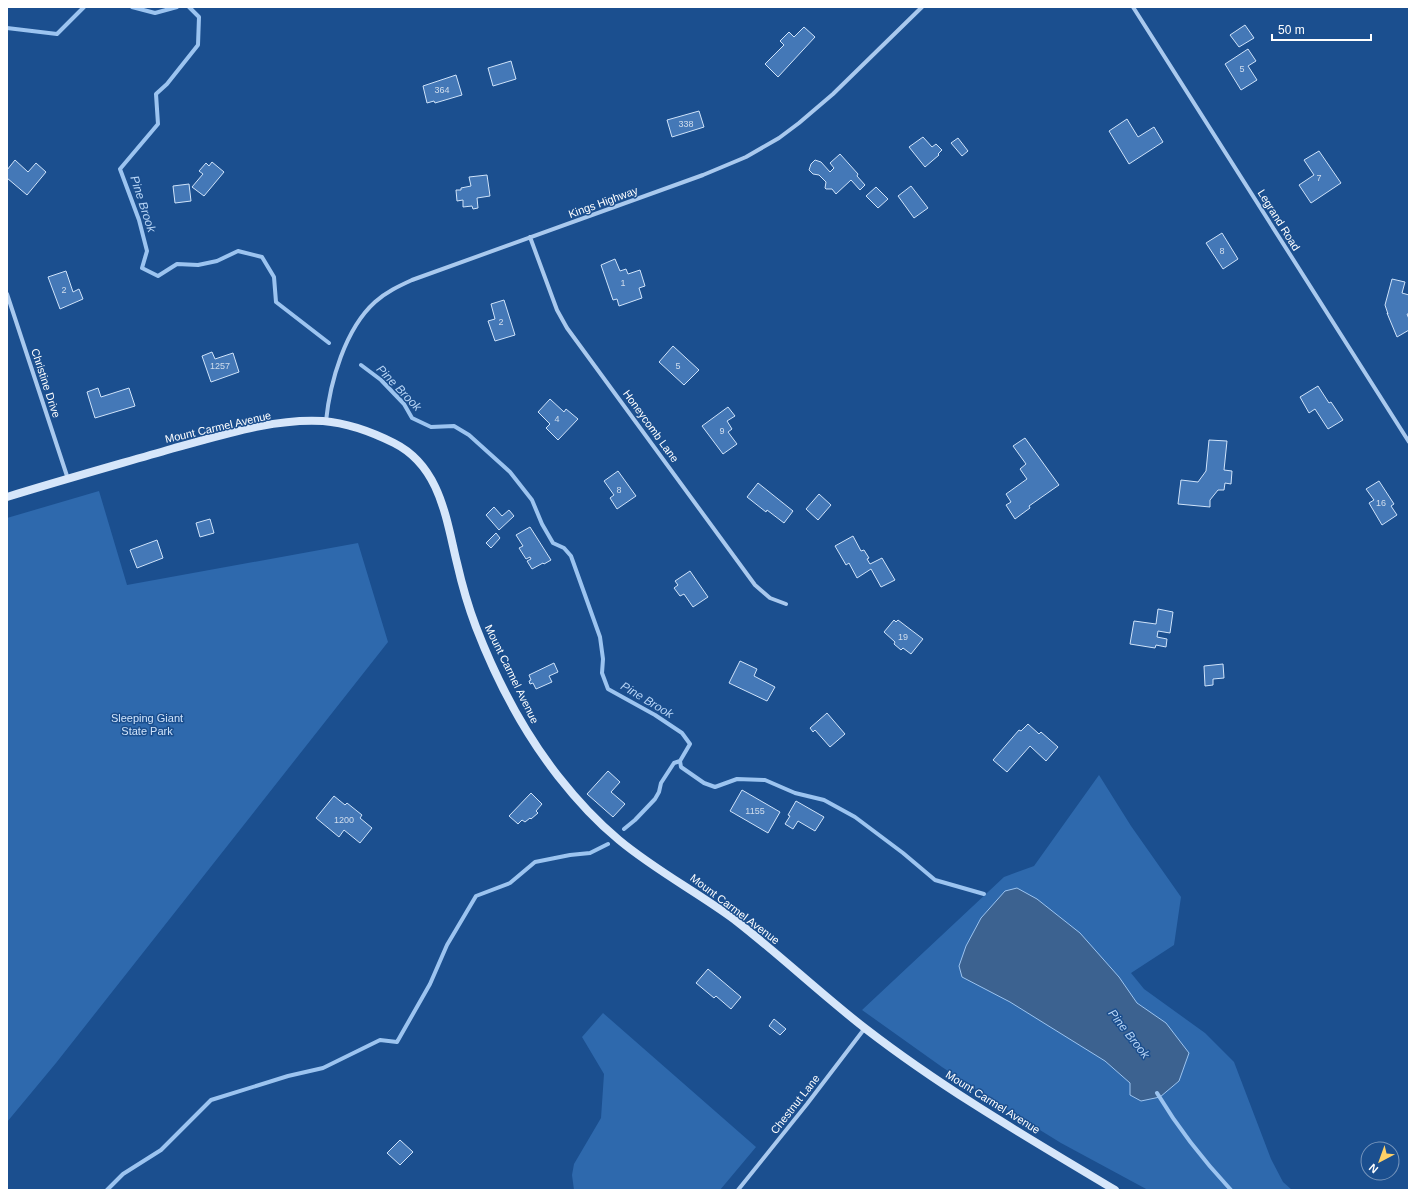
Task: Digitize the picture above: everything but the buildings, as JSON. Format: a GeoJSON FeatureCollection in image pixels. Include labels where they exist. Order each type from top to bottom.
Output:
{"type":"FeatureCollection","features":[{"type":"Feature","properties":{"kind":"main road","name":"Mount Carmel Avenue"},"geometry":{"type":"LineString","coordinates":[[7,496],[235,432],[282,424],[306,421],[326,421],[352,426],[395,443],[411,454],[425,469],[433,481],[441,500],[467,602],[498,677],[530,737],[555,772],[592,815],[621,842],[721,910],[746,929],[865,1028],[973,1104],[1115,1190]]}},
{"type":"Feature","properties":{"kind":"street","name":"Kings Highway"},"geometry":{"type":"LineString","coordinates":[[326,421],[329,401],[346,346],[359,320],[374,302],[394,289],[412,280],[703,175],[746,157],[765,147],[815,110],[922,7]]}},
{"type":"Feature","properties":{"kind":"street","name":"Legrand Road"},"geometry":{"type":"LineString","coordinates":[[1134,7],[1409,442]]}},
{"type":"Feature","properties":{"kind":"street","name":"Honeycomb Lane"},"geometry":{"type":"LineString","coordinates":[[530,237],[557,310],[571,334],[755,585],[770,598],[786,604]]}},
{"type":"Feature","properties":{"kind":"street","name":"Christine Drive"},"geometry":{"type":"LineString","coordinates":[[7,294],[68,479]]}},
{"type":"Feature","properties":{"kind":"street","name":"Chestnut Lane"},"geometry":{"type":"LineString","coordinates":[[738,1190],[808,1104],[865,1028]]}},
{"type":"Feature","properties":{"kind":"green space","name":"Sleeping Giant State Park"},"geometry":{"type":"Polygon","coordinates":[[[99,491],[127,585],[358,543],[388,642],[56,1063],[7,1122],[7,518],[99,491]]]}},
{"type":"Feature","properties":{"kind":"green space"},"geometry":{"type":"Polygon","coordinates":[[[1099,775],[1131,826],[1181,897],[1174,945],[1131,973],[1144,989],[1205,1033],[1234,1062],[1271,1159],[1283,1182],[1292,1190],[1148,1190],[1061,1143],[1001,1106],[942,1067],[862,1010],[1004,877],[1034,866],[1099,775]]]}},
{"type":"Feature","properties":{"kind":"green space"},"geometry":{"type":"Polygon","coordinates":[[[603,1013],[756,1147],[720,1190],[574,1190],[572,1175],[574,1164],[601,1118],[604,1074],[582,1037],[603,1013]]]}},
{"type":"Feature","properties":{"kind":"water"},"geometry":{"type":"Polygon","coordinates":[[[1017,888],[1037,899],[1080,933],[1119,977],[1137,1003],[1166,1023],[1189,1053],[1179,1081],[1160,1097],[1141,1101],[1130,1095],[1130,1083],[1105,1061],[1010,1002],[962,977],[959,966],[966,946],[981,918],[1005,891],[1017,888]]]}},
{"type":"Feature","properties":{"kind":"waterway","name":"Pine Brook"},"geometry":{"type":"LineString","coordinates":[[7,28],[57,34],[84,7]]}},
{"type":"Feature","properties":{"kind":"waterway","name":"Pine Brook"},"geometry":{"type":"LineString","coordinates":[[132,7],[155,13],[177,7]]}},
{"type":"Feature","properties":{"kind":"waterway","name":"Pine Brook"},"geometry":{"type":"LineString","coordinates":[[189,7],[199,17],[198,45],[167,84],[156,94],[158,124],[120,169],[139,220],[147,251],[142,268],[158,276],[177,264],[198,265],[217,261],[238,251],[262,257],[274,277],[276,302],[329,343]]}},
{"type":"Feature","properties":{"kind":"waterway","name":"Pine Brook"},"geometry":{"type":"LineString","coordinates":[[361,365],[381,380],[404,404],[412,418],[431,427],[454,426],[469,435],[510,472],[532,500],[542,524],[553,543],[564,548],[571,556],[600,637],[603,659],[602,673],[608,689],[655,715],[682,733],[690,744],[680,761],[681,767],[704,783],[715,787],[737,779],[765,780],[795,793],[824,800],[855,817],[903,853],[935,880],[984,894]]}},
{"type":"Feature","properties":{"kind":"waterway"},"geometry":{"type":"LineString","coordinates":[[624,829],[655,799],[659,792],[661,783],[674,763],[680,761]]}},
{"type":"Feature","properties":{"kind":"waterway"},"geometry":{"type":"LineString","coordinates":[[107,1190],[123,1174],[161,1150],[211,1100],[288,1076],[323,1068],[380,1040],[397,1042],[430,984],[447,945],[476,896],[510,883],[535,862],[570,855],[590,853],[608,844]]}},
{"type":"Feature","properties":{"kind":"waterway","name":"Pine Brook"},"geometry":{"type":"LineString","coordinates":[[1157,1093],[1173,1119],[1191,1143],[1231,1190]]}}]}
